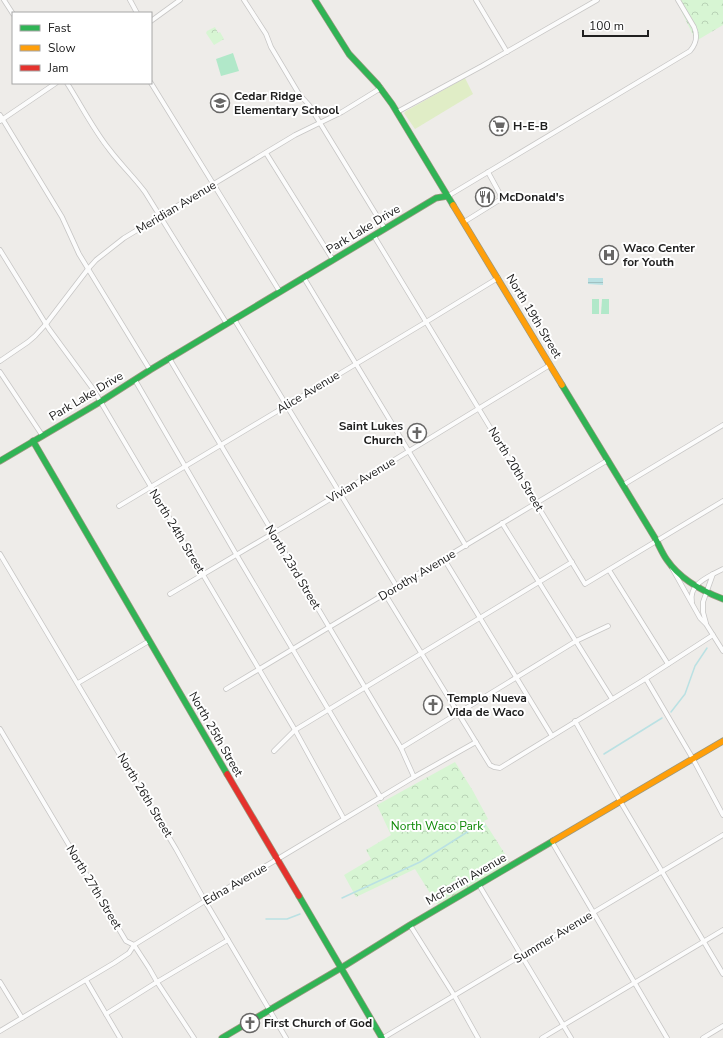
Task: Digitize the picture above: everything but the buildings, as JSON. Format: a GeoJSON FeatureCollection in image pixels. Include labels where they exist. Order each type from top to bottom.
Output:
{"type":"FeatureCollection","features":[{"type":"Feature","properties":{"kind":"street"},"geometry":{"type":"LineString","coordinates":[[4,0],[12,12]]}},
{"type":"Feature","properties":{"kind":"street"},"geometry":{"type":"LineString","coordinates":[[130,0],[136,12]]}},
{"type":"Feature","properties":{"kind":"street"},"geometry":{"type":"LineString","coordinates":[[152,20],[180,0]]}},
{"type":"Feature","properties":{"kind":"street"},"geometry":{"type":"LineString","coordinates":[[244,0],[266,34],[271,47],[299,94],[309,105],[320,122],[385,229]]}},
{"type":"Feature","properties":{"kind":"street","name":"North 19th Street"},"geometry":{"type":"LineString","coordinates":[[315,0],[352,57],[380,88],[397,112],[623,485],[700,618],[706,624],[723,651]]}},
{"type":"Feature","properties":{"kind":"street"},"geometry":{"type":"LineString","coordinates":[[476,0],[507,52]]}},
{"type":"Feature","properties":{"kind":"street"},"geometry":{"type":"LineString","coordinates":[[397,112],[507,52],[597,0]]}},
{"type":"Feature","properties":{"kind":"street","name":"Park Lake Drive"},"geometry":{"type":"LineString","coordinates":[[0,460],[100,402],[150,370],[436,198],[448,196],[690,52],[696,41],[696,32],[678,0]]}},
{"type":"Feature","properties":{"kind":"street"},"geometry":{"type":"LineString","coordinates":[[54,84],[1,118],[62,216],[74,245],[150,370]]}},
{"type":"Feature","properties":{"kind":"street"},"geometry":{"type":"LineString","coordinates":[[68,84],[102,141],[138,183],[160,216],[227,324]]}},
{"type":"Feature","properties":{"kind":"street"},"geometry":{"type":"LineString","coordinates":[[152,84],[280,292]]}},
{"type":"Feature","properties":{"kind":"street","name":"Meridian Avenue"},"geometry":{"type":"LineString","coordinates":[[0,360],[28,342],[46,324],[88,269],[111,247],[213,184],[301,132],[348,109],[380,88]]}},
{"type":"Feature","properties":{"kind":"street"},"geometry":{"type":"LineString","coordinates":[[266,153],[333,260]]}},
{"type":"Feature","properties":{"kind":"street"},"geometry":{"type":"LineString","coordinates":[[464,222],[501,199],[500,194],[488,172]]}},
{"type":"Feature","properties":{"kind":"street","name":"North 20th Street"},"geometry":{"type":"LineString","coordinates":[[374,236],[585,584],[609,570]]}},
{"type":"Feature","properties":{"kind":"street","name":"North 24th Street"},"geometry":{"type":"LineString","coordinates":[[0,250],[46,324],[88,381],[295,730],[344,819]]}},
{"type":"Feature","properties":{"kind":"street"},"geometry":{"type":"LineString","coordinates":[[304,278],[466,546]]}},
{"type":"Feature","properties":{"kind":"street","name":"Alice Avenue"},"geometry":{"type":"LineString","coordinates":[[119,506],[498,278]]}},
{"type":"Feature","properties":{"kind":"street"},"geometry":{"type":"LineString","coordinates":[[234,320],[397,587]]}},
{"type":"Feature","properties":{"kind":"street","name":"North 23rd Street"},"geometry":{"type":"LineString","coordinates":[[170,358],[401,748],[414,777]]}},
{"type":"Feature","properties":{"kind":"street","name":"Vivian Avenue"},"geometry":{"type":"LineString","coordinates":[[170,594],[340,493],[550,365]]}},
{"type":"Feature","properties":{"kind":"street"},"geometry":{"type":"LineString","coordinates":[[0,372],[42,435]]}},
{"type":"Feature","properties":{"kind":"street"},"geometry":{"type":"LineString","coordinates":[[135,380],[292,650],[381,798]]}},
{"type":"Feature","properties":{"kind":"street"},"geometry":{"type":"LineString","coordinates":[[623,485],[723,425]]}},
{"type":"Feature","properties":{"kind":"street","name":"North 25th Street"},"geometry":{"type":"LineString","coordinates":[[33,441],[382,1038]]}},
{"type":"Feature","properties":{"kind":"street","name":"Dorothy Avenue"},"geometry":{"type":"LineString","coordinates":[[226,690],[608,460]]}},
{"type":"Feature","properties":{"kind":"street"},"geometry":{"type":"LineString","coordinates":[[668,664],[609,570],[723,501]]}},
{"type":"Feature","properties":{"kind":"street"},"geometry":{"type":"LineString","coordinates":[[502,523],[612,699]]}},
{"type":"Feature","properties":{"kind":"street","name":"North 26th Street"},"geometry":{"type":"LineString","coordinates":[[1,558],[78,683],[286,1038]]}},
{"type":"Feature","properties":{"kind":"street"},"geometry":{"type":"LineString","coordinates":[[444,559],[552,736]]}},
{"type":"Feature","properties":{"kind":"street"},"geometry":{"type":"LineString","coordinates":[[274,751],[295,730],[572,562]]}},
{"type":"Feature","properties":{"kind":"street"},"geometry":{"type":"LineString","coordinates":[[670,564],[696,586],[723,599]]}},
{"type":"Feature","properties":{"kind":"street"},"geometry":{"type":"LineString","coordinates":[[693,604],[691,595],[696,586],[704,578],[723,569]]}},
{"type":"Feature","properties":{"kind":"street"},"geometry":{"type":"LineString","coordinates":[[706,624],[702,608],[713,574]]}},
{"type":"Feature","properties":{"kind":"street"},"geometry":{"type":"LineString","coordinates":[[385,594],[490,764],[496,768],[500,768],[646,679],[713,635]]}},
{"type":"Feature","properties":{"kind":"street"},"geometry":{"type":"LineString","coordinates":[[401,748],[576,641],[608,626]]}},
{"type":"Feature","properties":{"kind":"street"},"geometry":{"type":"LineString","coordinates":[[78,683],[149,641]]}},
{"type":"Feature","properties":{"kind":"street"},"geometry":{"type":"LineString","coordinates":[[646,679],[723,814]]}},
{"type":"Feature","properties":{"kind":"street"},"geometry":{"type":"LineString","coordinates":[[575,721],[620,801],[723,974]]}},
{"type":"Feature","properties":{"kind":"street","name":"North 27th Street"},"geometry":{"type":"LineString","coordinates":[[0,729],[126,941],[134,945],[194,1038]]}},
{"type":"Feature","properties":{"kind":"street","name":"McFerrin Avenue"},"geometry":{"type":"LineString","coordinates":[[222,1038],[341,968],[410,925],[723,741]]}},
{"type":"Feature","properties":{"kind":"street","name":"Edna Avenue"},"geometry":{"type":"LineString","coordinates":[[0,1031],[114,963],[129,953],[134,945],[205,901],[476,742]]}},
{"type":"Feature","properties":{"kind":"street","name":"Summer Avenue"},"geometry":{"type":"LineString","coordinates":[[382,1038],[723,835]]}},
{"type":"Feature","properties":{"kind":"street"},"geometry":{"type":"LineString","coordinates":[[552,842],[667,1038]]}},
{"type":"Feature","properties":{"kind":"street"},"geometry":{"type":"LineString","coordinates":[[479,885],[571,1038]]}},
{"type":"Feature","properties":{"kind":"street"},"geometry":{"type":"LineString","coordinates":[[410,925],[454,995],[478,1038]]}},
{"type":"Feature","properties":{"kind":"street"},"geometry":{"type":"LineString","coordinates":[[542,1038],[723,930]]}},
{"type":"Feature","properties":{"kind":"street"},"geometry":{"type":"LineString","coordinates":[[106,1014],[228,940]]}},
{"type":"Feature","properties":{"kind":"street"},"geometry":{"type":"LineString","coordinates":[[86,980],[120,1038]]}},
{"type":"Feature","properties":{"kind":"street"},"geometry":{"type":"LineString","coordinates":[[0,982],[22,1018]]}},
{"type":"Feature","properties":{"kind":"street"},"geometry":{"type":"LineString","coordinates":[[703,1038],[723,1026]]}},
{"type":"Feature","properties":{"kind":"green space"},"geometry":{"type":"Polygon","coordinates":[[[676,0],[723,0],[723,25],[696,41],[676,0]]]}},
{"type":"Feature","properties":{"kind":"green space"},"geometry":{"type":"Polygon","coordinates":[[[215,27],[224,39],[214,45],[206,33],[215,27]]]}},
{"type":"Feature","properties":{"kind":"green space"},"geometry":{"type":"Polygon","coordinates":[[[233,53],[239,71],[221,76],[216,59],[233,53]]]}},
{"type":"Feature","properties":{"kind":"green space"},"geometry":{"type":"Polygon","coordinates":[[[465,78],[473,94],[415,129],[404,113],[465,78]]]}},
{"type":"Feature","properties":{"kind":"green space"},"geometry":{"type":"Polygon","coordinates":[[[592,299],[599,299],[599,314],[592,314],[592,299]]]}},
{"type":"Feature","properties":{"kind":"green space"},"geometry":{"type":"Polygon","coordinates":[[[602,299],[609,299],[609,314],[601,314],[602,299]]]}},
{"type":"Feature","properties":{"kind":"green space","name":"North Waco Park"},"geometry":{"type":"Polygon","coordinates":[[[455,762],[488,819],[484,821],[510,862],[438,906],[415,869],[356,897],[344,875],[371,859],[366,850],[391,835],[377,805],[455,762]]]}},
{"type":"Feature","properties":{"kind":"water"},"geometry":{"type":"Polygon","coordinates":[[[588,278],[603,278],[603,285],[588,284],[588,278]]]}},
{"type":"Feature","properties":{"kind":"waterway"},"geometry":{"type":"LineString","coordinates":[[671,712],[685,694],[695,666],[707,648]]}},
{"type":"Feature","properties":{"kind":"waterway"},"geometry":{"type":"LineString","coordinates":[[604,754],[662,718]]}},
{"type":"Feature","properties":{"kind":"waterway"},"geometry":{"type":"LineString","coordinates":[[342,898],[420,862],[472,829],[485,826]]}},
{"type":"Feature","properties":{"kind":"waterway"},"geometry":{"type":"LineString","coordinates":[[266,919],[287,919],[300,914]]}},
{"type":"Feature","properties":{"kind":"traffic: fast"},"geometry":{"type":"LineString","coordinates":[[315,0],[349,54],[378,85],[392,104],[453,205]]}},
{"type":"Feature","properties":{"kind":"traffic: fast"},"geometry":{"type":"LineString","coordinates":[[0,461],[436,198],[448,196]]}},
{"type":"Feature","properties":{"kind":"traffic: fast"},"geometry":{"type":"LineString","coordinates":[[562,385],[672,567],[692,584],[723,599]]}},
{"type":"Feature","properties":{"kind":"traffic: fast"},"geometry":{"type":"LineString","coordinates":[[33,441],[227,774]]}},
{"type":"Feature","properties":{"kind":"traffic: fast"},"geometry":{"type":"LineString","coordinates":[[222,1038],[553,841]]}},
{"type":"Feature","properties":{"kind":"traffic: fast"},"geometry":{"type":"LineString","coordinates":[[299,896],[382,1038]]}},
{"type":"Feature","properties":{"kind":"traffic: slow"},"geometry":{"type":"LineString","coordinates":[[453,205],[562,385]]}},
{"type":"Feature","properties":{"kind":"traffic: slow"},"geometry":{"type":"LineString","coordinates":[[553,841],[723,741]]}},
{"type":"Feature","properties":{"kind":"traffic: jam"},"geometry":{"type":"LineString","coordinates":[[227,774],[299,896]]}},
{"type":"Feature","properties":{"kind":"place","name":"Cedar Ridge Elementary School"},"geometry":{"type":"Point","coordinates":[220,103]}},
{"type":"Feature","properties":{"kind":"place","name":"H-E-B"},"geometry":{"type":"Point","coordinates":[499,126]}},
{"type":"Feature","properties":{"kind":"place","name":"McDonald's"},"geometry":{"type":"Point","coordinates":[485,197]}},
{"type":"Feature","properties":{"kind":"place","name":"Waco Center for Youth"},"geometry":{"type":"Point","coordinates":[609,255]}},
{"type":"Feature","properties":{"kind":"place","name":"Saint Lukes Church"},"geometry":{"type":"Point","coordinates":[417,433]}},
{"type":"Feature","properties":{"kind":"place","name":"Templo Nueva Vida de Waco"},"geometry":{"type":"Point","coordinates":[433,705]}},
{"type":"Feature","properties":{"kind":"place","name":"First Church of God"},"geometry":{"type":"Point","coordinates":[250,1023]}}]}
